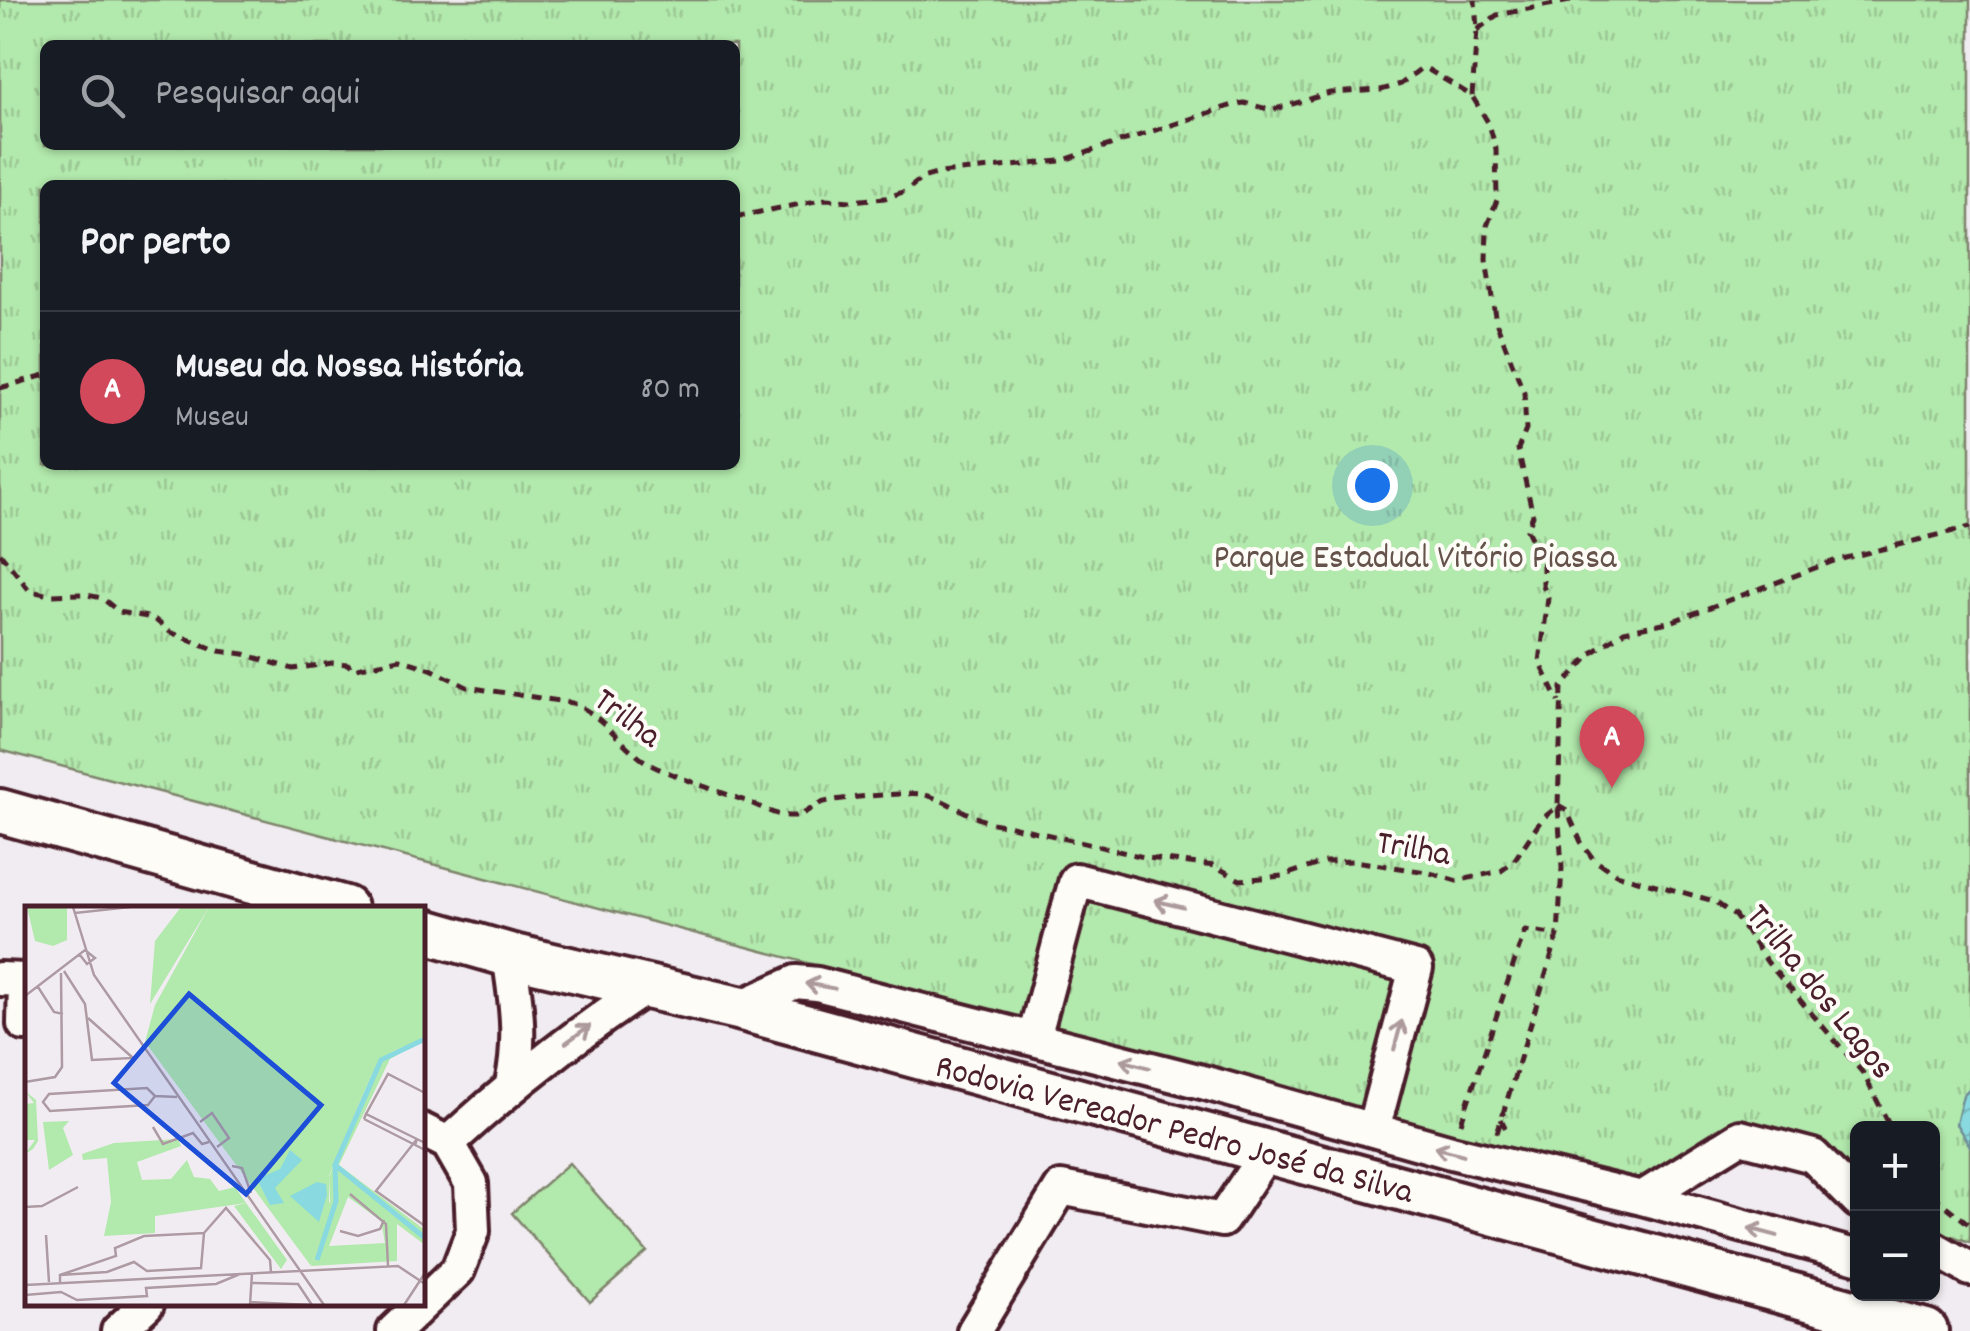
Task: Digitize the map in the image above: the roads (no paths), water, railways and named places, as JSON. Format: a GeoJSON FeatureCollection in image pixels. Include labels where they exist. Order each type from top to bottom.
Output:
{"type":"FeatureCollection","features":[{"type":"Feature","properties":{"kind":"main road"},"geometry":{"type":"LineString","coordinates":[[0,811],[338,906]]}},
{"type":"Feature","properties":{"kind":"main road","name":"Rodovia Vereador Pedro José da Silva"},"geometry":{"type":"LineString","coordinates":[[425,931],[508,955],[738,1008],[1926,1331]]}},
{"type":"Feature","properties":{"kind":"lane"},"geometry":{"type":"LineString","coordinates":[[1034,1038],[1076,880],[1416,968],[1373,1130]]}},
{"type":"Feature","properties":{"kind":"lane"},"geometry":{"type":"LineString","coordinates":[[508,955],[520,1022],[520,1050],[512,1084]]}},
{"type":"Feature","properties":{"kind":"lane"},"geometry":{"type":"LineString","coordinates":[[0,978],[25,980],[24,1024]]}},
{"type":"Feature","properties":{"kind":"lane"},"geometry":{"type":"LineString","coordinates":[[738,1008],[796,982],[816,984],[1850,1254]]}},
{"type":"Feature","properties":{"kind":"lane"},"geometry":{"type":"LineString","coordinates":[[425,1301],[458,1270],[473,1231],[471,1182],[435,1136],[647,987]]}},
{"type":"Feature","properties":{"kind":"lane"},"geometry":{"type":"LineString","coordinates":[[1642,1198],[1740,1137],[1813,1156],[1850,1193]]}},
{"type":"Feature","properties":{"kind":"lane"},"geometry":{"type":"LineString","coordinates":[[974,1331],[1061,1188],[1222,1220],[1267,1152]]}},
{"type":"Feature","properties":{"kind":"lane"},"geometry":{"type":"LineString","coordinates":[[1940,1252],[1970,1269]]}},
{"type":"Feature","properties":{"kind":"lane"},"geometry":{"type":"LineString","coordinates":[[1940,1276],[1970,1283]]}},
{"type":"Feature","properties":{"kind":"lane"},"geometry":{"type":"LineString","coordinates":[[118,1331],[144,1306]]}},
{"type":"Feature","properties":{"kind":"lane"},"geometry":{"type":"LineString","coordinates":[[394,1331],[420,1306]]}},
{"type":"Feature","properties":{"kind":"water"},"geometry":{"type":"Polygon","coordinates":[[[1970,1088],[1970,1146],[1956,1124],[1963,1095],[1970,1088]]]}},
{"type":"Feature","properties":{"kind":"place","name":"Museu da Nossa História"},"geometry":{"type":"Point","coordinates":[1612,788]}},
{"type":"Feature","properties":{"kind":"park label","name":"Parque Estadual Vitório Piassa"},"geometry":{"type":"Point","coordinates":[1415,555]}}]}
